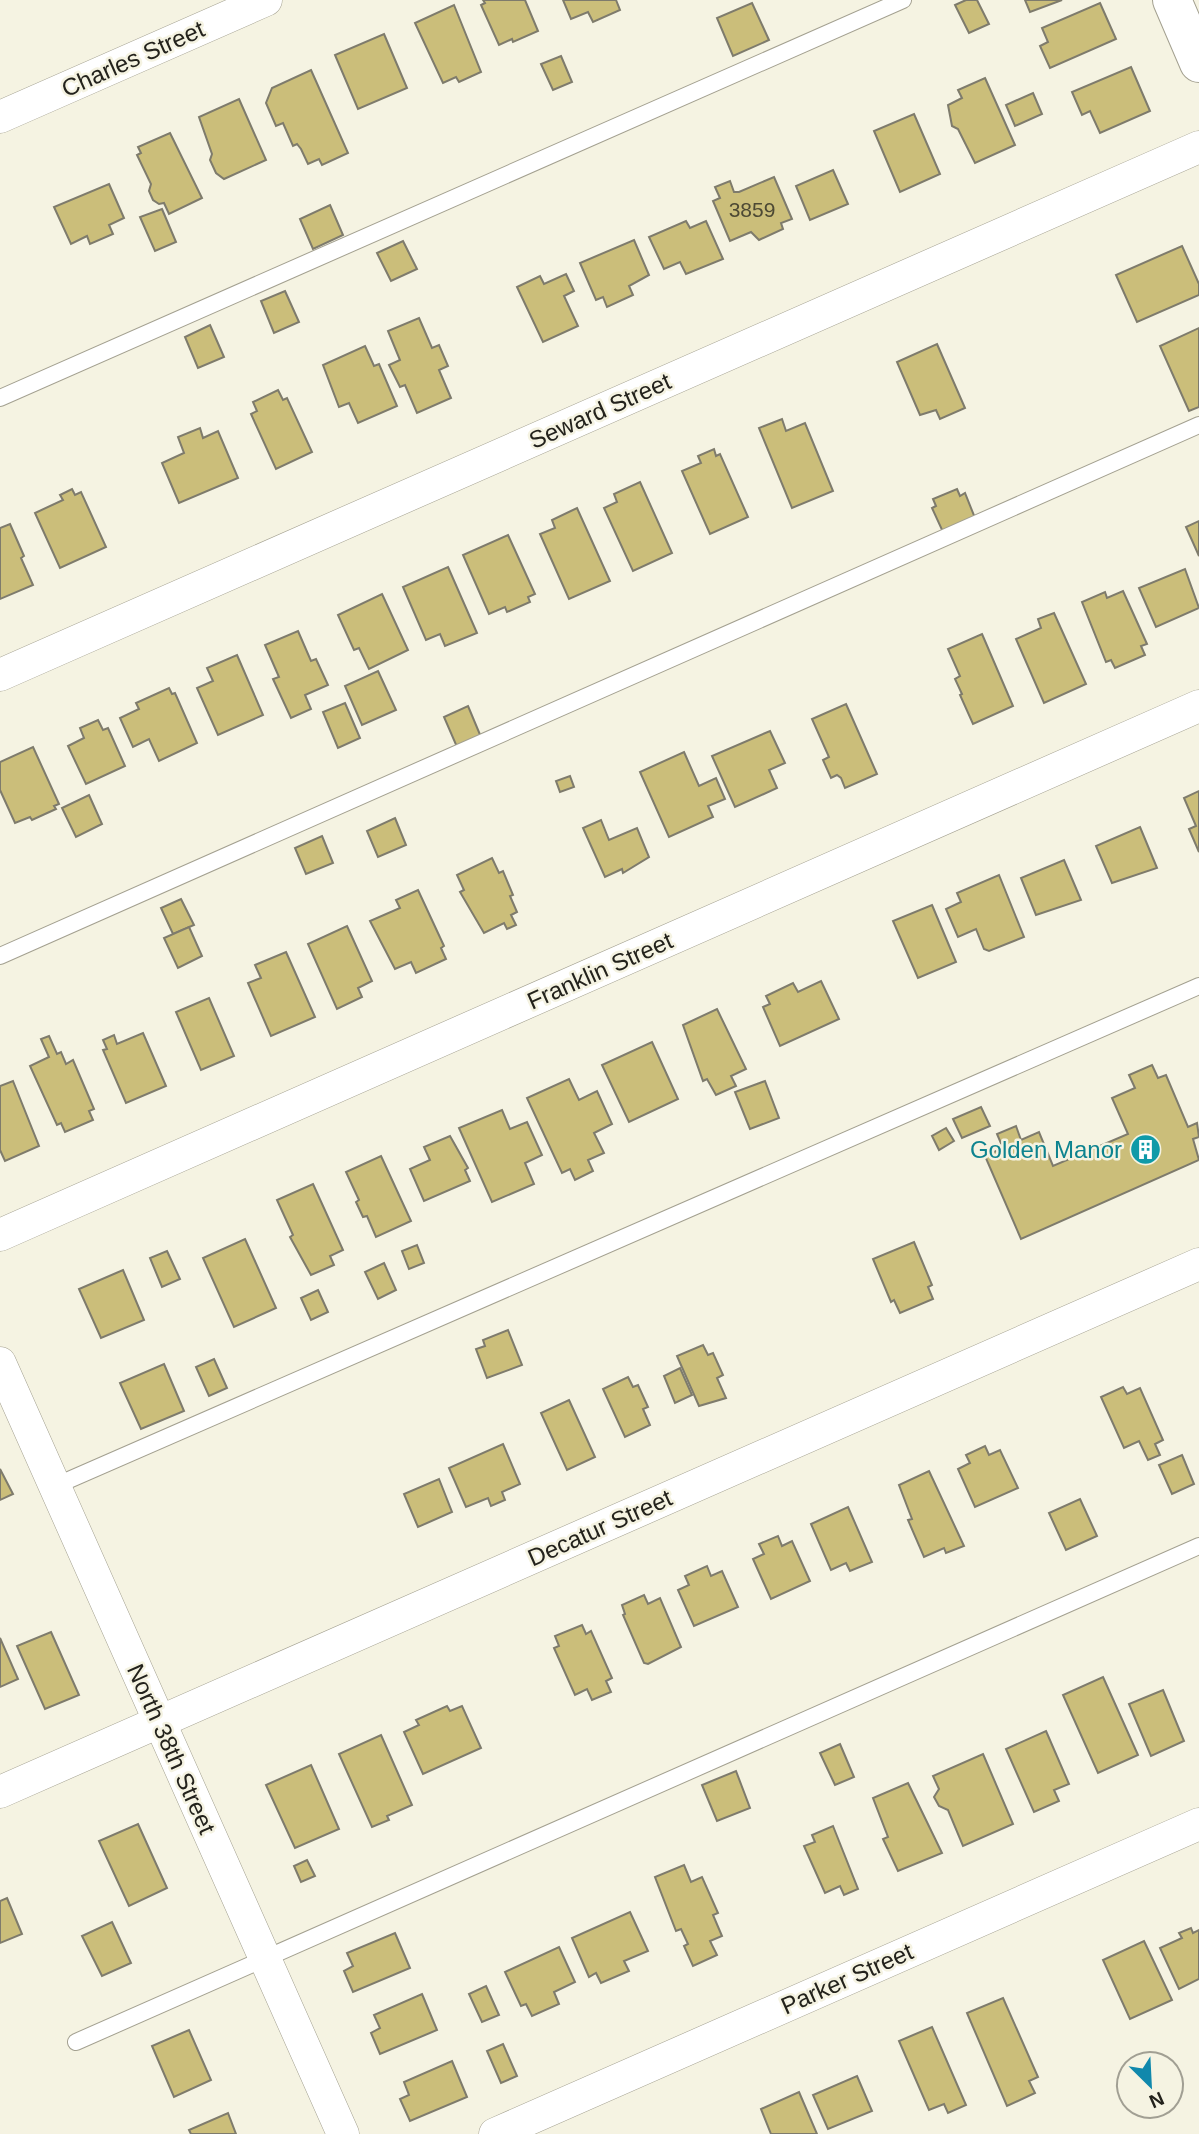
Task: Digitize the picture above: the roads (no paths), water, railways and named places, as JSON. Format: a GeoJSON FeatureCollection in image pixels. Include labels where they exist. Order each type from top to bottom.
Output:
{"type":"FeatureCollection","features":[{"type":"Feature","properties":{"kind":"street","name":"Charles Street"},"geometry":{"type":"LineString","coordinates":[[0,117],[267,0]]}},
{"type":"Feature","properties":{"kind":"street"},"geometry":{"type":"LineString","coordinates":[[1172,0],[1199,63]]}},
{"type":"Feature","properties":{"kind":"street","name":"Seward Street"},"geometry":{"type":"LineString","coordinates":[[0,675],[1199,147]]}},
{"type":"Feature","properties":{"kind":"street","name":"Franklin Street"},"geometry":{"type":"LineString","coordinates":[[0,1235],[1199,706]]}},
{"type":"Feature","properties":{"kind":"street","name":"Decatur Street"},"geometry":{"type":"LineString","coordinates":[[0,1792],[1199,1265]]}},
{"type":"Feature","properties":{"kind":"street","name":"North 38th Street"},"geometry":{"type":"LineString","coordinates":[[0,1363],[343,2134]]}},
{"type":"Feature","properties":{"kind":"street","name":"Parker Street"},"geometry":{"type":"LineString","coordinates":[[495,2134],[1199,1824]]}},
{"type":"Feature","properties":{"kind":"lane"},"geometry":{"type":"LineString","coordinates":[[0,398],[903,0]]}},
{"type":"Feature","properties":{"kind":"lane"},"geometry":{"type":"LineString","coordinates":[[0,956],[1199,425]]}},
{"type":"Feature","properties":{"kind":"lane"},"geometry":{"type":"LineString","coordinates":[[55,1486],[1199,986]]}},
{"type":"Feature","properties":{"kind":"lane"},"geometry":{"type":"LineString","coordinates":[[76,2042],[1199,1546]]}},
{"type":"Feature","properties":{"kind":"place","name":"Golden Manor"},"geometry":{"type":"Point","coordinates":[1145,1150]}}]}
